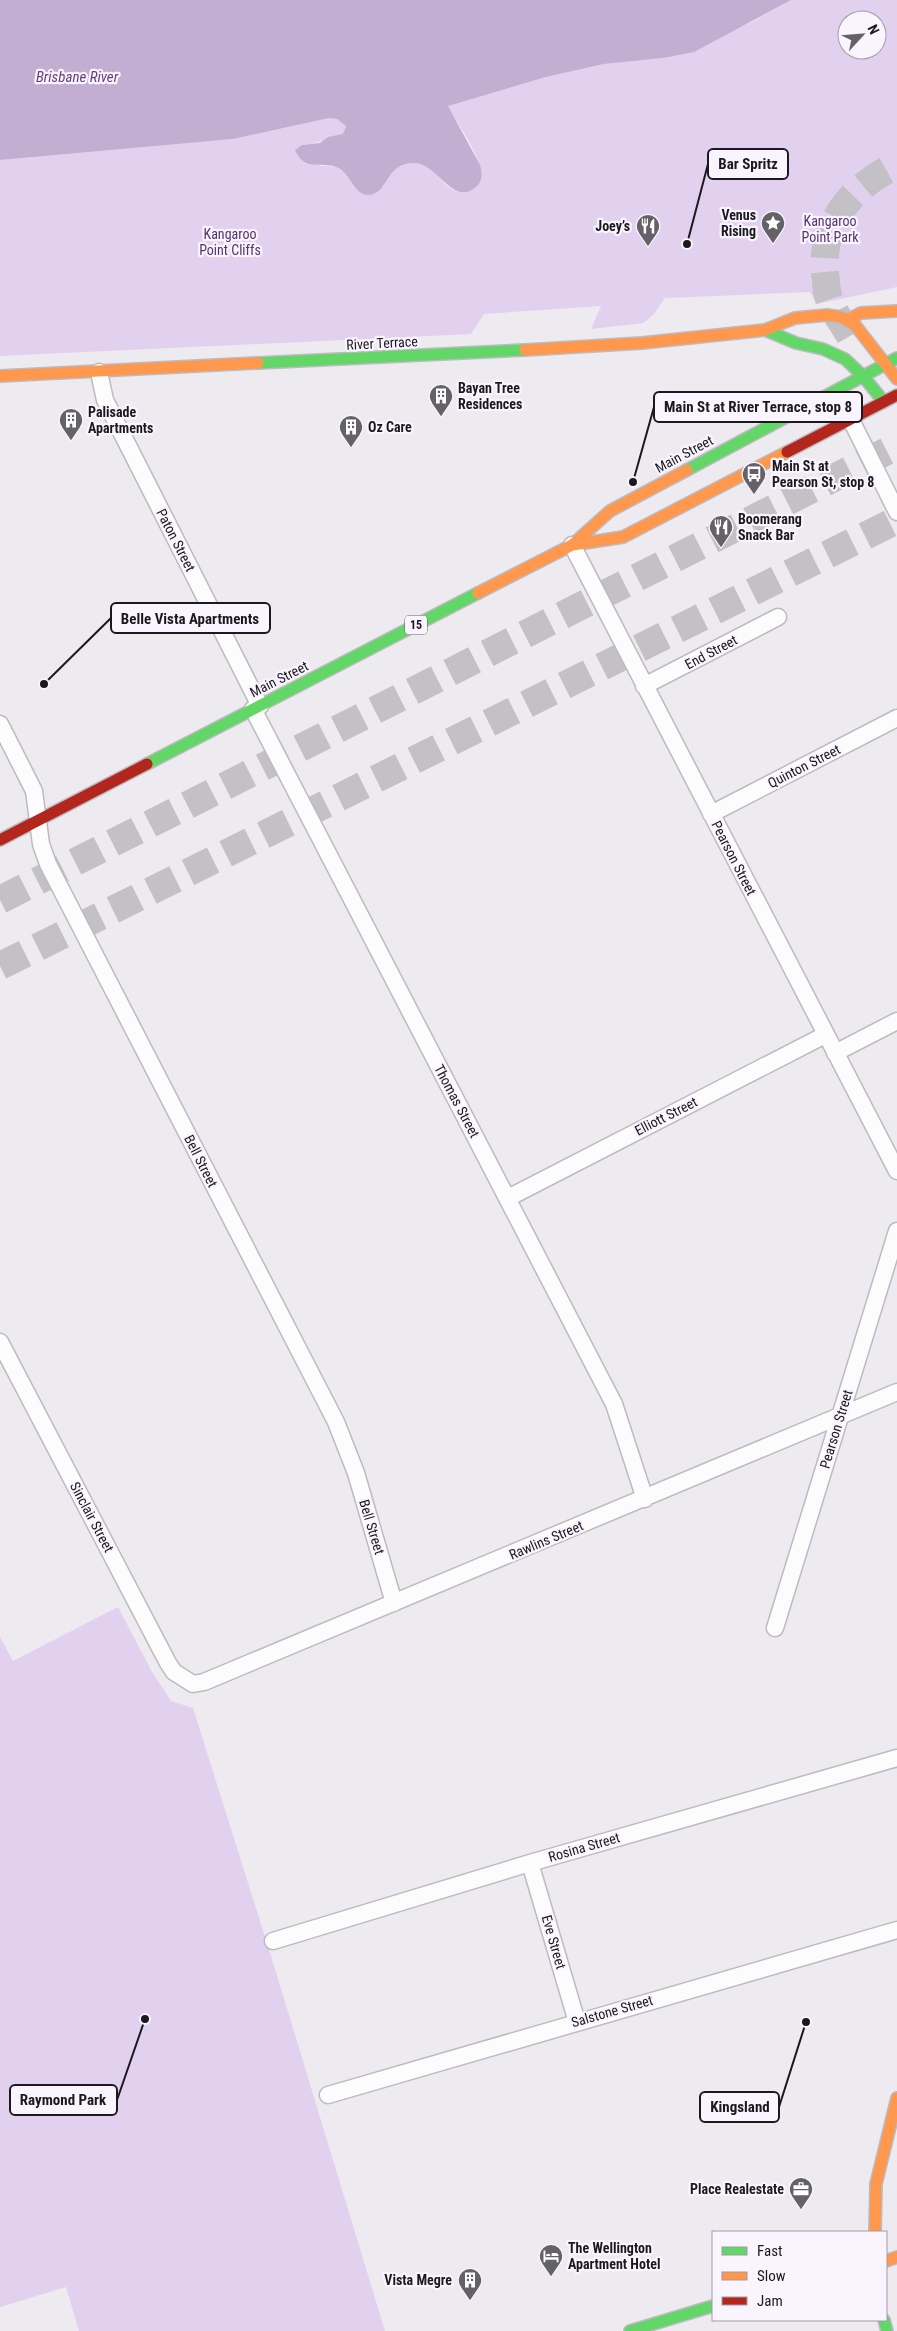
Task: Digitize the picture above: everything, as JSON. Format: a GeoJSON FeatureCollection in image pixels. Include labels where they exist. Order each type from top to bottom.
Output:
{"type":"FeatureCollection","features":[{"type":"Feature","properties":{"kind":"main road"},"geometry":{"type":"LineString","coordinates":[[897,311],[861,313],[847,320],[892,361],[897,378]]}},
{"type":"Feature","properties":{"kind":"main road","name":"River Terrace"},"geometry":{"type":"LineString","coordinates":[[0,376],[642,343],[765,330],[795,318],[827,315],[847,320]]}},
{"type":"Feature","properties":{"kind":"main road","name":"River Terrace"},"geometry":{"type":"LineString","coordinates":[[765,330],[796,343],[836,354],[845,359],[864,376],[884,402]]}},
{"type":"Feature","properties":{"kind":"main road","name":"Main Street"},"geometry":{"type":"LineString","coordinates":[[0,840],[572,544],[610,511],[892,361]]}},
{"type":"Feature","properties":{"kind":"main road","name":"Main Street"},"geometry":{"type":"LineString","coordinates":[[572,544],[623,537],[897,396]]}},
{"type":"Feature","properties":{"kind":"main road"},"geometry":{"type":"LineString","coordinates":[[874,2231],[874,2205],[881,2157],[897,2098]]}},
{"type":"Feature","properties":{"kind":"main road"},"geometry":{"type":"LineString","coordinates":[[865,2218],[874,2205]]}},
{"type":"Feature","properties":{"kind":"main road"},"geometry":{"type":"LineString","coordinates":[[630,2331],[712,2306]]}},
{"type":"Feature","properties":{"kind":"street","name":"Paton Street"},"geometry":{"type":"LineString","coordinates":[[99,372],[105,400],[257,708]]}},
{"type":"Feature","properties":{"kind":"street"},"geometry":{"type":"LineString","coordinates":[[850,420],[897,512]]}},
{"type":"Feature","properties":{"kind":"street","name":"Pearson Street"},"geometry":{"type":"LineString","coordinates":[[572,544],[897,1171]]}},
{"type":"Feature","properties":{"kind":"street","name":"End Street"},"geometry":{"type":"LineString","coordinates":[[644,686],[778,617]]}},
{"type":"Feature","properties":{"kind":"street","name":"Thomas Street"},"geometry":{"type":"LineString","coordinates":[[257,708],[614,1404],[645,1499]]}},
{"type":"Feature","properties":{"kind":"street","name":"Quinton Street"},"geometry":{"type":"LineString","coordinates":[[711,814],[897,718]]}},
{"type":"Feature","properties":{"kind":"street","name":"Bell Street"},"geometry":{"type":"LineString","coordinates":[[0,724],[34,791],[42,844],[48,864],[336,1422],[356,1473],[394,1603]]}},
{"type":"Feature","properties":{"kind":"street"},"geometry":{"type":"LineString","coordinates":[[835,1053],[897,1020]]}},
{"type":"Feature","properties":{"kind":"street","name":"Elliott Street"},"geometry":{"type":"LineString","coordinates":[[508,1198],[825,1035]]}},
{"type":"Feature","properties":{"kind":"street","name":"Pearson Street"},"geometry":{"type":"LineString","coordinates":[[774,1628],[897,1231]]}},
{"type":"Feature","properties":{"kind":"street","name":"Sinclair Street"},"geometry":{"type":"LineString","coordinates":[[0,1342],[168,1663],[174,1672],[193,1684]]}},
{"type":"Feature","properties":{"kind":"street","name":"Rawlins Street"},"geometry":{"type":"LineString","coordinates":[[193,1684],[204,1682],[897,1392]]}},
{"type":"Feature","properties":{"kind":"street","name":"Rosina Street"},"geometry":{"type":"LineString","coordinates":[[274,1941],[530,1862],[897,1758]]}},
{"type":"Feature","properties":{"kind":"street","name":"Eve Street"},"geometry":{"type":"LineString","coordinates":[[530,1862],[577,2022]]}},
{"type":"Feature","properties":{"kind":"street","name":"Salstone Street"},"geometry":{"type":"LineString","coordinates":[[328,2095],[897,1930]]}},
{"type":"Feature","properties":{"kind":"green space","name":"Kangaroo Point Cliffs"},"geometry":{"type":"Polygon","coordinates":[[[791,0],[897,0],[897,287],[817,304],[810,292],[665,298],[654,314],[643,323],[591,329],[601,306],[484,314],[471,334],[0,356],[0,160],[233,139],[329,118],[337,119],[346,126],[343,134],[323,141],[302,145],[321,166],[338,168],[346,173],[356,188],[383,187],[393,170],[403,165],[419,163],[429,166],[450,188],[468,191],[473,189],[480,180],[480,170],[472,147],[447,106],[546,77],[604,64],[663,58],[752,22],[791,0]]]}},
{"type":"Feature","properties":{"kind":"green space"},"geometry":{"type":"Polygon","coordinates":[[[118,1607],[151,1670],[171,1701],[193,1708],[271,1956],[385,2331],[79,2331],[66,2287],[0,2307],[0,1637],[13,1661],[118,1607]]]}},
{"type":"Feature","properties":{"kind":"water","name":"Brisbane River"},"geometry":{"type":"Polygon","coordinates":[[[0,0],[791,0],[694,52],[663,58],[604,64],[546,77],[448,106],[480,165],[482,176],[477,186],[468,192],[460,192],[422,164],[413,163],[404,164],[398,168],[378,191],[367,195],[358,191],[340,169],[334,166],[315,165],[304,162],[295,150],[302,145],[320,143],[328,137],[343,134],[346,126],[337,119],[329,118],[233,139],[0,160],[0,0]]]}},
{"type":"Feature","properties":{"kind":"tunnel"},"geometry":{"type":"LineString","coordinates":[[850,336],[829,299],[826,285],[825,261],[827,243],[832,226],[841,210],[852,197],[865,184],[897,165]]}},
{"type":"Feature","properties":{"kind":"tunnel"},"geometry":{"type":"LineString","coordinates":[[0,900],[897,446]]}},
{"type":"Feature","properties":{"kind":"tunnel"},"geometry":{"type":"LineString","coordinates":[[0,966],[897,520]]}},
{"type":"Feature","properties":{"kind":"traffic: fast"},"geometry":{"type":"LineString","coordinates":[[765,330],[796,343],[823,349],[845,359],[863,376],[884,402]]}},
{"type":"Feature","properties":{"kind":"traffic: fast"},"geometry":{"type":"LineString","coordinates":[[258,363],[525,350]]}},
{"type":"Feature","properties":{"kind":"traffic: fast"},"geometry":{"type":"LineString","coordinates":[[687,470],[897,358]]}},
{"type":"Feature","properties":{"kind":"traffic: fast"},"geometry":{"type":"LineString","coordinates":[[147,764],[478,593]]}},
{"type":"Feature","properties":{"kind":"traffic: fast"},"geometry":{"type":"LineString","coordinates":[[630,2331],[712,2306]]}},
{"type":"Feature","properties":{"kind":"traffic: fast"},"geometry":{"type":"LineString","coordinates":[[884,2321],[887,2331]]}},
{"type":"Feature","properties":{"kind":"traffic: slow"},"geometry":{"type":"LineString","coordinates":[[847,320],[861,313],[897,311]]}},
{"type":"Feature","properties":{"kind":"traffic: slow"},"geometry":{"type":"LineString","coordinates":[[525,350],[642,343],[765,330],[795,318],[827,315],[841,317],[855,325],[897,379]]}},
{"type":"Feature","properties":{"kind":"traffic: slow"},"geometry":{"type":"LineString","coordinates":[[0,376],[258,363]]}},
{"type":"Feature","properties":{"kind":"traffic: slow"},"geometry":{"type":"LineString","coordinates":[[572,545],[623,537],[787,452]]}},
{"type":"Feature","properties":{"kind":"traffic: slow"},"geometry":{"type":"LineString","coordinates":[[478,593],[572,545],[610,511],[687,470]]}},
{"type":"Feature","properties":{"kind":"traffic: slow"},"geometry":{"type":"LineString","coordinates":[[875,2231],[876,2184],[897,2098]]}},
{"type":"Feature","properties":{"kind":"traffic: slow"},"geometry":{"type":"LineString","coordinates":[[887,2261],[897,2257]]}},
{"type":"Feature","properties":{"kind":"traffic: jam"},"geometry":{"type":"LineString","coordinates":[[787,452],[897,395]]}},
{"type":"Feature","properties":{"kind":"traffic: jam"},"geometry":{"type":"LineString","coordinates":[[0,840],[147,764]]}},
{"type":"Feature","properties":{"kind":"place","name":"Bar Spritz"},"geometry":{"type":"Point","coordinates":[687,244]}},
{"type":"Feature","properties":{"kind":"place","name":"Venus Rising"},"geometry":{"type":"Point","coordinates":[773,244]}},
{"type":"Feature","properties":{"kind":"place","name":"Joey’s"},"geometry":{"type":"Point","coordinates":[648,247]}},
{"type":"Feature","properties":{"kind":"place","name":"Bayan Tree Residences"},"geometry":{"type":"Point","coordinates":[441,417]}},
{"type":"Feature","properties":{"kind":"place","name":"Palisade Apartments"},"geometry":{"type":"Point","coordinates":[71,441]}},
{"type":"Feature","properties":{"kind":"place","name":"Oz Care"},"geometry":{"type":"Point","coordinates":[351,448]}},
{"type":"Feature","properties":{"kind":"place","name":"Main St at River Terrace, stop 8"},"geometry":{"type":"Point","coordinates":[633,482]}},
{"type":"Feature","properties":{"kind":"place","name":"Main St at Pearson St, stop 8"},"geometry":{"type":"Point","coordinates":[754,495]}},
{"type":"Feature","properties":{"kind":"place","name":"Boomerang Snack Bar"},"geometry":{"type":"Point","coordinates":[721,548]}},
{"type":"Feature","properties":{"kind":"place","name":"Belle Vista Apartments"},"geometry":{"type":"Point","coordinates":[44,684]}},
{"type":"Feature","properties":{"kind":"place","name":"Raymond Park"},"geometry":{"type":"Point","coordinates":[145,2019]}},
{"type":"Feature","properties":{"kind":"place","name":"Kingsland"},"geometry":{"type":"Point","coordinates":[806,2022]}},
{"type":"Feature","properties":{"kind":"place","name":"Place Realestate"},"geometry":{"type":"Point","coordinates":[801,2210]}},
{"type":"Feature","properties":{"kind":"place","name":"The Wellington Apartment Hotel"},"geometry":{"type":"Point","coordinates":[551,2277]}},
{"type":"Feature","properties":{"kind":"place","name":"Vista Megre"},"geometry":{"type":"Point","coordinates":[470,2301]}},
{"type":"Feature","properties":{"kind":"park label","name":"Kangaroo Point Park"},"geometry":{"type":"Point","coordinates":[830,230]}}]}
